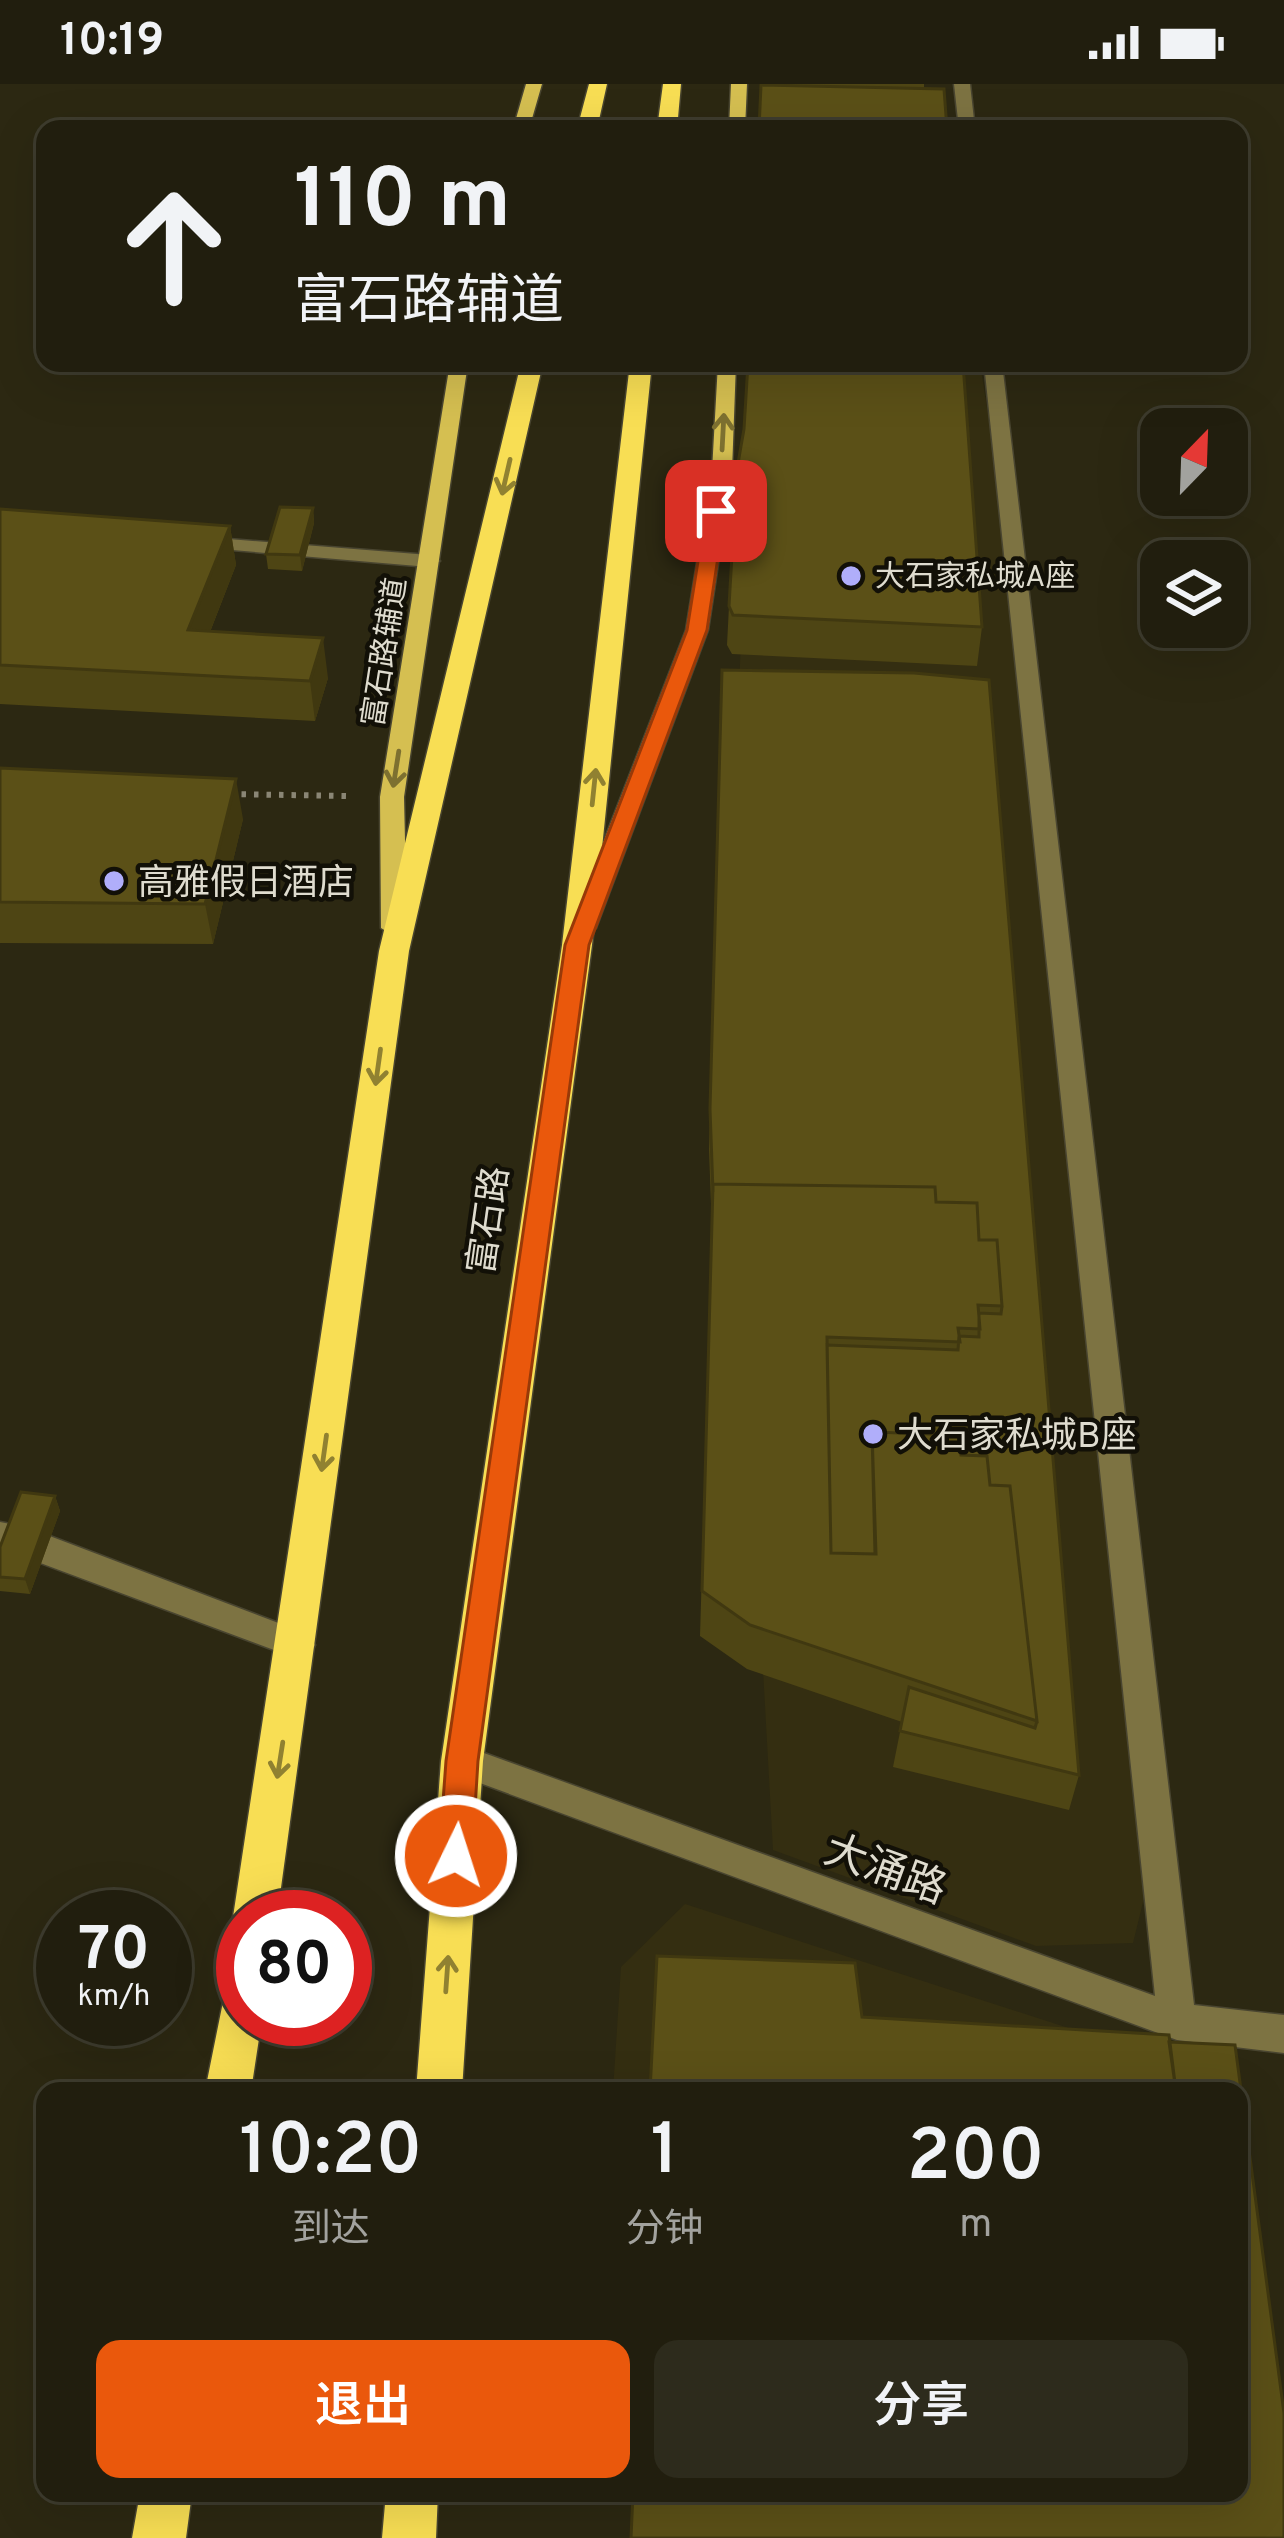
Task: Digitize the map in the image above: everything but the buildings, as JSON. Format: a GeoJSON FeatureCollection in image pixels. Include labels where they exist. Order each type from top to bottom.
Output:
{"type":"FeatureCollection","features":[{"type":"Feature","properties":{"kind":"highway"},"geometry":{"type":"LineString","coordinates":[[589,120],[598,84]]}},
{"type":"Feature","properties":{"kind":"highway"},"geometry":{"type":"LineString","coordinates":[[668,120],[672,84]]}},
{"type":"Feature","properties":{"kind":"highway"},"geometry":{"type":"LineString","coordinates":[[259,1890],[394,951],[530,372]]}},
{"type":"Feature","properties":{"kind":"highway","name":"富石路"},"geometry":{"type":"LineString","coordinates":[[441,2082],[462,1761],[577,945],[640,372]]}},
{"type":"Feature","properties":{"kind":"highway"},"geometry":{"type":"LineString","coordinates":[[229,2082],[235,2046]]}},
{"type":"Feature","properties":{"kind":"highway"},"geometry":{"type":"LineString","coordinates":[[159,2538],[165,2502]]}},
{"type":"Feature","properties":{"kind":"highway"},"geometry":{"type":"LineString","coordinates":[[409,2538],[411,2502]]}},
{"type":"Feature","properties":{"kind":"main road"},"geometry":{"type":"LineString","coordinates":[[524,120],[534,84]]}},
{"type":"Feature","properties":{"kind":"main road"},"geometry":{"type":"LineString","coordinates":[[737,120],[739,84]]}},
{"type":"Feature","properties":{"kind":"main road","name":"富石路辅道"},"geometry":{"type":"LineString","coordinates":[[394,951],[392,796],[458,372]]}},
{"type":"Feature","properties":{"kind":"main road"},"geometry":{"type":"LineString","coordinates":[[577,945],[697,630],[722,471],[727,372]]}},
{"type":"Feature","properties":{"kind":"street"},"geometry":{"type":"LineString","coordinates":[[962,84],[966,120]]}},
{"type":"Feature","properties":{"kind":"street"},"geometry":{"type":"LineString","coordinates":[[994,372],[1177,2022]]}},
{"type":"Feature","properties":{"kind":"street"},"geometry":{"type":"LineString","coordinates":[[178,541],[429,561]]}},
{"type":"Feature","properties":{"kind":"street"},"geometry":{"type":"LineString","coordinates":[[0,1535],[14,1536],[298,1645]]}},
{"type":"Feature","properties":{"kind":"street","name":"大涌路"},"geometry":{"type":"LineString","coordinates":[[462,1761],[1177,2022],[1284,2034]]}},
{"type":"Feature","properties":{"kind":"path"},"geometry":{"type":"LineString","coordinates":[[225,794],[392,796]]}},
{"type":"Feature","properties":{"kind":"shaded area"},"geometry":{"type":"Polygon","coordinates":[[[751,372],[981,372],[1015,588],[1144,1898],[1133,1943],[1036,1946],[773,1850],[749,1417],[714,1376],[751,372]]]}},
{"type":"Feature","properties":{"kind":"shaded area"},"geometry":{"type":"Polygon","coordinates":[[[685,1904],[1220,2077],[1221,2082],[614,2082],[621,1967],[685,1904]]]}},
{"type":"Feature","properties":{"kind":"place","name":"大石家私城A座"},"geometry":{"type":"Point","coordinates":[851,576]}},
{"type":"Feature","properties":{"kind":"place","name":"高雅假日酒店"},"geometry":{"type":"Point","coordinates":[114,881]}},
{"type":"Feature","properties":{"kind":"place","name":"大石家私城B座"},"geometry":{"type":"Point","coordinates":[873,1434]}},
{"type":"Feature","properties":{"kind":"route"},"geometry":{"type":"LineString","coordinates":[[456,1856],[462,1761],[577,945],[697,630],[716,511]]}}]}
